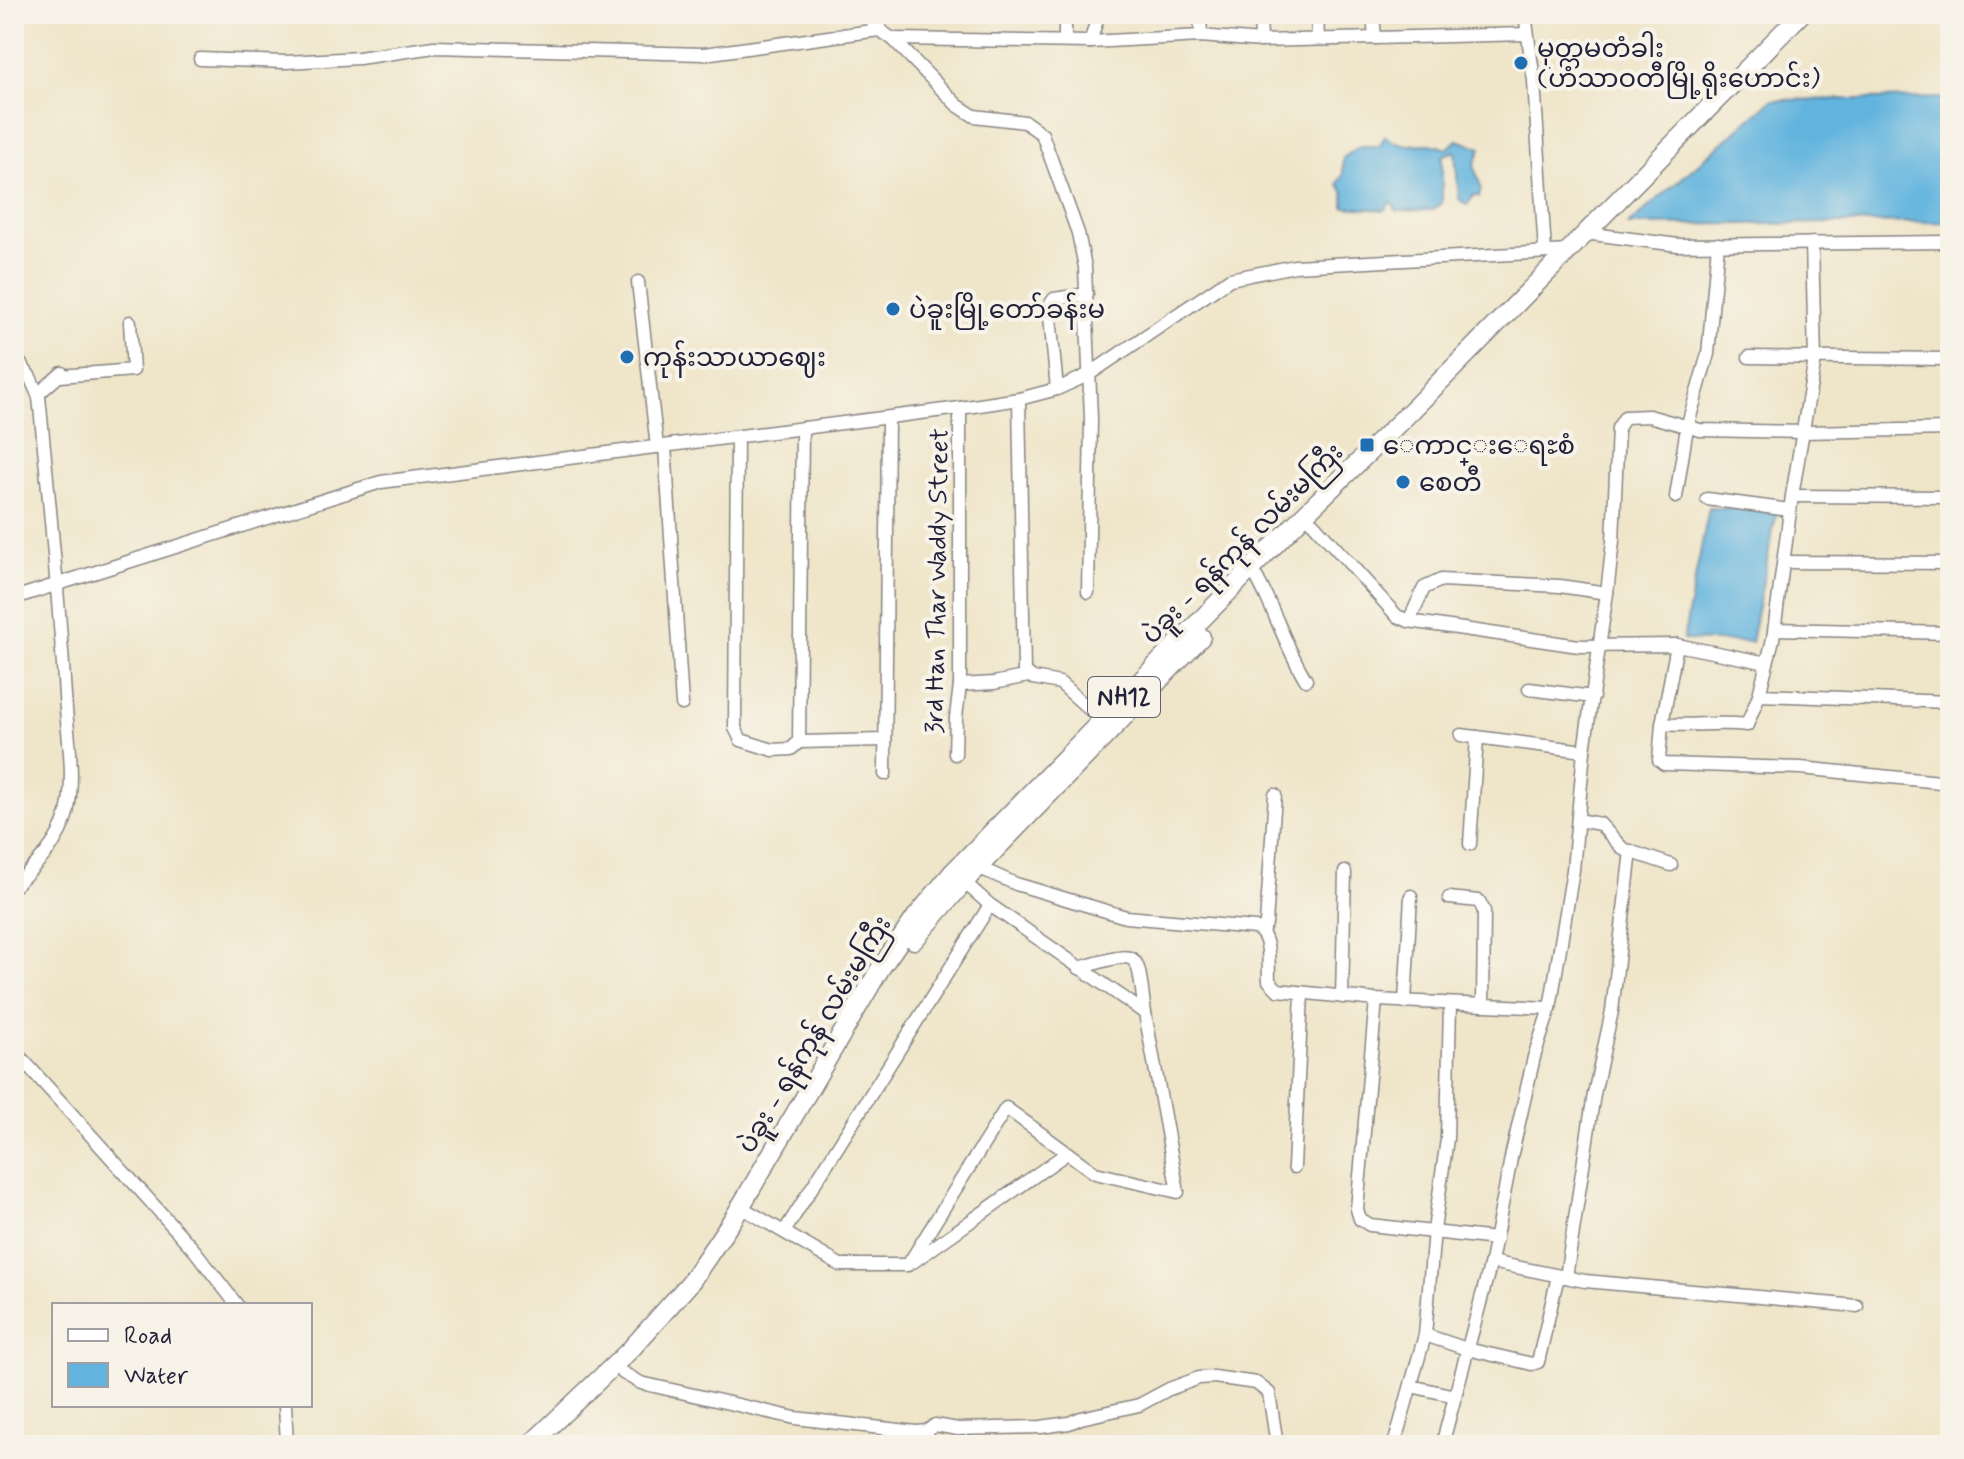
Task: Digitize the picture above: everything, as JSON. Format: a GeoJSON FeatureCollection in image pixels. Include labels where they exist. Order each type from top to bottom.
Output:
{"type":"FeatureCollection","features":[{"type":"Feature","properties":{"kind":"highway","name":"ပဲခူး - ရန်ကုန် လမ်းမကြီး"},"geometry":{"type":"LineString","coordinates":[[1591,234],[1801,14]]}},
{"type":"Feature","properties":{"kind":"highway","name":"ပဲခူး - ရန်ကုန် လမ်းမကြီး"},"geometry":{"type":"LineString","coordinates":[[530,1445],[641,1338],[689,1284],[745,1209],[880,969],[916,917],[1107,725],[1303,516],[1815,14]]}},
{"type":"Feature","properties":{"kind":"highway","name":"ပဲခူး - ရန်ကုန် လမ်းမကြီး"},"geometry":{"type":"LineString","coordinates":[[1107,725],[1420,418],[1572,252]]}},
{"type":"Feature","properties":{"kind":"highway","name":"ပဲခူး - ရန်ကုန် လမ်းမကြီး"},"geometry":{"type":"LineString","coordinates":[[548,1445],[623,1373],[697,1290],[888,975],[925,925],[964,882],[972,864]]}},
{"type":"Feature","properties":{"kind":"street"},"geometry":{"type":"LineString","coordinates":[[867,14],[879,30],[893,39],[957,105],[974,116],[1025,122],[1042,134],[1078,233],[1085,267],[1091,419],[1088,592]]}},
{"type":"Feature","properties":{"kind":"street"},"geometry":{"type":"LineString","coordinates":[[879,14],[879,30]]}},
{"type":"Feature","properties":{"kind":"street"},"geometry":{"type":"LineString","coordinates":[[1065,14],[1065,40]]}},
{"type":"Feature","properties":{"kind":"street"},"geometry":{"type":"LineString","coordinates":[[1090,42],[1099,14]]}},
{"type":"Feature","properties":{"kind":"street"},"geometry":{"type":"LineString","coordinates":[[1200,14],[1201,36]]}},
{"type":"Feature","properties":{"kind":"street"},"geometry":{"type":"LineString","coordinates":[[1260,14],[1261,41]]}},
{"type":"Feature","properties":{"kind":"street"},"geometry":{"type":"LineString","coordinates":[[1317,14],[1318,39]]}},
{"type":"Feature","properties":{"kind":"street"},"geometry":{"type":"LineString","coordinates":[[1373,14],[1375,38]]}},
{"type":"Feature","properties":{"kind":"street"},"geometry":{"type":"LineString","coordinates":[[1525,14],[1534,81],[1545,252]]}},
{"type":"Feature","properties":{"kind":"street"},"geometry":{"type":"LineString","coordinates":[[200,59],[286,62],[359,58],[434,47],[704,54],[879,30]]}},
{"type":"Feature","properties":{"kind":"street"},"geometry":{"type":"LineString","coordinates":[[893,39],[1090,42],[1201,36],[1261,41],[1527,34]]}},
{"type":"Feature","properties":{"kind":"street"},"geometry":{"type":"LineString","coordinates":[[1591,234],[1678,245],[1950,242]]}},
{"type":"Feature","properties":{"kind":"street"},"geometry":{"type":"LineString","coordinates":[[1662,724],[1682,726],[1725,722],[1747,725],[1759,695],[1775,629],[1792,496],[1815,359],[1812,243]]}},
{"type":"Feature","properties":{"kind":"street"},"geometry":{"type":"LineString","coordinates":[[1676,497],[1687,427],[1708,354],[1718,244]]}},
{"type":"Feature","properties":{"kind":"street"},"geometry":{"type":"LineString","coordinates":[[14,598],[381,482],[1019,399],[1057,389],[1088,375],[1230,279],[1295,266],[1572,252]]}},
{"type":"Feature","properties":{"kind":"street"},"geometry":{"type":"LineString","coordinates":[[638,282],[661,447],[682,704]]}},
{"type":"Feature","properties":{"kind":"street"},"geometry":{"type":"LineString","coordinates":[[1057,389],[1049,306],[1054,299],[1087,294]]}},
{"type":"Feature","properties":{"kind":"street"},"geometry":{"type":"LineString","coordinates":[[38,394],[61,374],[133,370],[130,322]]}},
{"type":"Feature","properties":{"kind":"street"},"geometry":{"type":"LineString","coordinates":[[14,355],[38,394],[59,585],[70,777],[67,812],[57,837],[40,861],[14,886]]}},
{"type":"Feature","properties":{"kind":"street"},"geometry":{"type":"LineString","coordinates":[[1749,357],[1950,359]]}},
{"type":"Feature","properties":{"kind":"street"},"geometry":{"type":"LineString","coordinates":[[1019,399],[1024,671],[1028,676]]}},
{"type":"Feature","properties":{"kind":"street","name":"3rd Han Thar Waddy Street"},"geometry":{"type":"LineString","coordinates":[[955,754],[960,685],[960,408]]}},
{"type":"Feature","properties":{"kind":"street"},"geometry":{"type":"LineString","coordinates":[[1442,1445],[1491,1262],[1534,1057],[1550,1008],[1573,870],[1584,751],[1607,593],[1613,541],[1618,428],[1625,417],[1649,416],[1700,430],[1804,432],[1950,429]]}},
{"type":"Feature","properties":{"kind":"street"},"geometry":{"type":"LineString","coordinates":[[885,774],[888,418]]}},
{"type":"Feature","properties":{"kind":"street"},"geometry":{"type":"LineString","coordinates":[[799,742],[802,428]]}},
{"type":"Feature","properties":{"kind":"street"},"geometry":{"type":"LineString","coordinates":[[737,437],[735,728],[741,740],[773,750],[791,749],[799,742],[885,740]]}},
{"type":"Feature","properties":{"kind":"street"},"geometry":{"type":"LineString","coordinates":[[1792,496],[1950,497]]}},
{"type":"Feature","properties":{"kind":"street"},"geometry":{"type":"LineString","coordinates":[[1707,499],[1790,510]]}},
{"type":"Feature","properties":{"kind":"street"},"geometry":{"type":"LineString","coordinates":[[1313,523],[1397,616],[1409,621],[1579,646],[1677,645],[1767,663]]}},
{"type":"Feature","properties":{"kind":"street"},"geometry":{"type":"LineString","coordinates":[[1785,562],[1950,563]]}},
{"type":"Feature","properties":{"kind":"street"},"geometry":{"type":"LineString","coordinates":[[1257,578],[1306,680]]}},
{"type":"Feature","properties":{"kind":"street"},"geometry":{"type":"LineString","coordinates":[[1409,621],[1424,588],[1441,580],[1560,586],[1607,593]]}},
{"type":"Feature","properties":{"kind":"street"},"geometry":{"type":"LineString","coordinates":[[1775,629],[1950,633]]}},
{"type":"Feature","properties":{"kind":"street"},"geometry":{"type":"LineString","coordinates":[[1677,645],[1662,724],[1659,760],[1664,764],[1801,768],[1950,783]]}},
{"type":"Feature","properties":{"kind":"street"},"geometry":{"type":"LineString","coordinates":[[960,685],[994,683],[1028,676],[1060,683],[1107,725]]}},
{"type":"Feature","properties":{"kind":"street"},"geometry":{"type":"LineString","coordinates":[[1529,689],[1593,697]]}},
{"type":"Feature","properties":{"kind":"street"},"geometry":{"type":"LineString","coordinates":[[1759,695],[1950,702]]}},
{"type":"Feature","properties":{"kind":"street"},"geometry":{"type":"LineString","coordinates":[[1461,735],[1584,751]]}},
{"type":"Feature","properties":{"kind":"street"},"geometry":{"type":"LineString","coordinates":[[1470,844],[1477,737]]}},
{"type":"Feature","properties":{"kind":"street"},"geometry":{"type":"LineString","coordinates":[[1262,931],[1266,924],[1275,795]]}},
{"type":"Feature","properties":{"kind":"street"},"geometry":{"type":"LineString","coordinates":[[1578,820],[1600,824],[1623,849],[1671,865]]}},
{"type":"Feature","properties":{"kind":"street"},"geometry":{"type":"LineString","coordinates":[[1425,1335],[1467,1349],[1532,1364],[1538,1362],[1562,1276],[1612,1011],[1631,851]]}},
{"type":"Feature","properties":{"kind":"street"},"geometry":{"type":"LineString","coordinates":[[972,864],[1016,884],[1126,917],[1255,928],[1262,931],[1266,938],[1269,981],[1278,990],[1405,1002],[1550,1008]]}},
{"type":"Feature","properties":{"kind":"street"},"geometry":{"type":"LineString","coordinates":[[1342,997],[1345,872]]}},
{"type":"Feature","properties":{"kind":"street"},"geometry":{"type":"LineString","coordinates":[[964,882],[990,905],[1145,1013]]}},
{"type":"Feature","properties":{"kind":"street"},"geometry":{"type":"LineString","coordinates":[[1405,1002],[1411,896]]}},
{"type":"Feature","properties":{"kind":"street"},"geometry":{"type":"LineString","coordinates":[[1449,898],[1479,901],[1484,911],[1483,1005]]}},
{"type":"Feature","properties":{"kind":"street"},"geometry":{"type":"LineString","coordinates":[[784,1232],[990,905]]}},
{"type":"Feature","properties":{"kind":"street"},"geometry":{"type":"LineString","coordinates":[[908,1265],[1006,1108],[1095,1173],[1178,1192],[1138,966],[1134,959],[1126,955],[1079,968]]}},
{"type":"Feature","properties":{"kind":"street"},"geometry":{"type":"LineString","coordinates":[[1294,1167],[1302,993]]}},
{"type":"Feature","properties":{"kind":"street"},"geometry":{"type":"LineString","coordinates":[[1376,1000],[1357,1209],[1360,1219],[1370,1225],[1496,1239]]}},
{"type":"Feature","properties":{"kind":"street"},"geometry":{"type":"LineString","coordinates":[[1394,1445],[1425,1335],[1434,1230],[1447,1139],[1450,1004]]}},
{"type":"Feature","properties":{"kind":"street"},"geometry":{"type":"LineString","coordinates":[[14,1050],[195,1251],[235,1303]]}},
{"type":"Feature","properties":{"kind":"street"},"geometry":{"type":"LineString","coordinates":[[745,1209],[840,1265],[908,1265],[1067,1153]]}},
{"type":"Feature","properties":{"kind":"street"},"geometry":{"type":"LineString","coordinates":[[1491,1262],[1585,1281],[1857,1306]]}},
{"type":"Feature","properties":{"kind":"street"},"geometry":{"type":"LineString","coordinates":[[623,1373],[641,1383],[770,1413],[916,1432],[927,1431],[935,1425],[958,1429],[1041,1427],[1069,1423],[1139,1405],[1191,1380],[1214,1377],[1256,1383],[1269,1393],[1277,1445]]}},
{"type":"Feature","properties":{"kind":"street"},"geometry":{"type":"LineString","coordinates":[[1411,1386],[1455,1396]]}},
{"type":"Feature","properties":{"kind":"street"},"geometry":{"type":"LineString","coordinates":[[285,1407],[287,1445]]}},
{"type":"Feature","properties":{"kind":"water"},"geometry":{"type":"Polygon","coordinates":[[[1950,98],[1950,222],[1628,225],[1772,100],[1950,98]]]}},
{"type":"Feature","properties":{"kind":"water"},"geometry":{"type":"Polygon","coordinates":[[[1385,136],[1408,145],[1429,144],[1447,149],[1457,140],[1481,148],[1474,166],[1481,188],[1479,197],[1474,195],[1467,205],[1459,199],[1455,151],[1442,156],[1442,202],[1433,210],[1397,211],[1391,201],[1385,210],[1344,207],[1344,192],[1338,184],[1343,175],[1343,158],[1360,146],[1380,146],[1385,136]]]}},
{"type":"Feature","properties":{"kind":"water"},"geometry":{"type":"Polygon","coordinates":[[[1709,508],[1777,510],[1751,642],[1683,640],[1709,508]]]}},
{"type":"Feature","properties":{"kind":"place","name":"မုတ္တမတံခါး (ဟံသာဝတီမြို့ရိုးဟောင်း)"},"geometry":{"type":"Point","coordinates":[1521,63]}},
{"type":"Feature","properties":{"kind":"place","name":"ပဲခူးမြို့တော်ခန်းမ"},"geometry":{"type":"Point","coordinates":[893,309]}},
{"type":"Feature","properties":{"kind":"place","name":"ကုန်းသာယာဈေး"},"geometry":{"type":"Point","coordinates":[627,357]}},
{"type":"Feature","properties":{"kind":"place","name":"ေကာင္းေရႊစံ"},"geometry":{"type":"Point","coordinates":[1367,445]}},
{"type":"Feature","properties":{"kind":"place","name":"စေတီ"},"geometry":{"type":"Point","coordinates":[1403,482]}}]}
